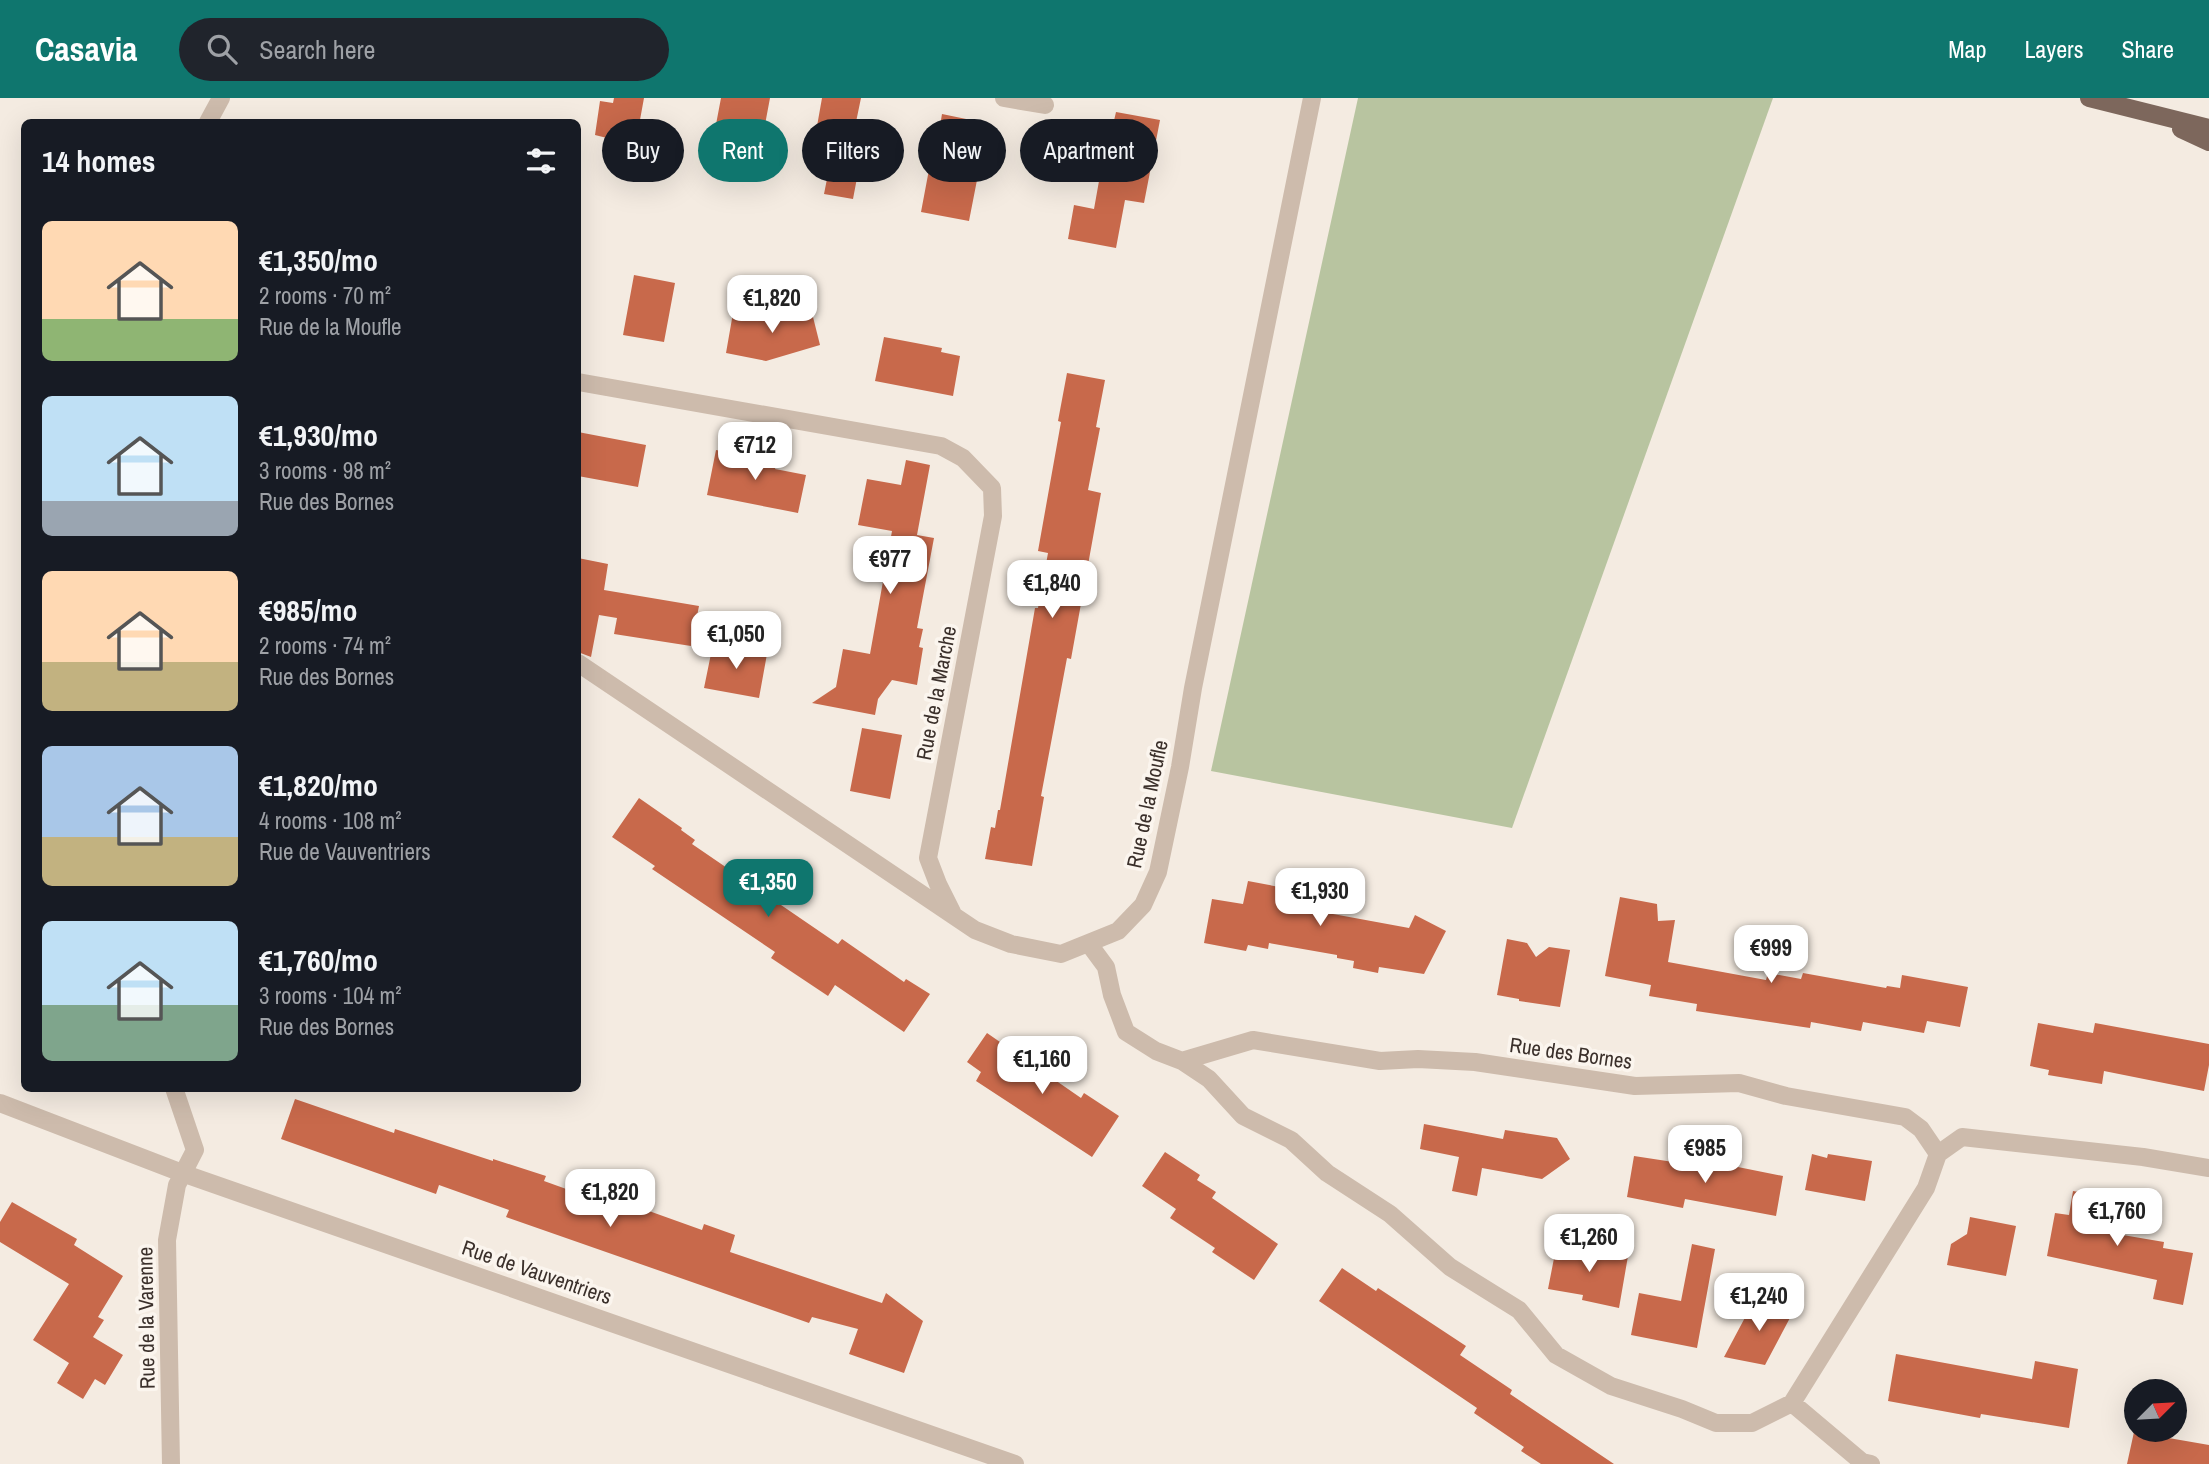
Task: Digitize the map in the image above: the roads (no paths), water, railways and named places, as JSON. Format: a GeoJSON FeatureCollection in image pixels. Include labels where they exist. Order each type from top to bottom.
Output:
{"type":"FeatureCollection","features":[{"type":"Feature","properties":{"kind":"main road"},"geometry":{"type":"LineString","coordinates":[[2089,98],[2209,128]]}},
{"type":"Feature","properties":{"kind":"main road"},"geometry":{"type":"LineString","coordinates":[[2143,111],[2209,142]]}},
{"type":"Feature","properties":{"kind":"street"},"geometry":{"type":"LineString","coordinates":[[210,119],[221,98]]}},
{"type":"Feature","properties":{"kind":"street"},"geometry":{"type":"LineString","coordinates":[[1004,98],[1045,105]]}},
{"type":"Feature","properties":{"kind":"street","name":"Rue de la Moufle"},"geometry":{"type":"LineString","coordinates":[[581,665],[975,930],[1012,944],[1062,954],[1118,931],[1143,905],[1158,872],[1312,98]]}},
{"type":"Feature","properties":{"kind":"street","name":"Rue de la Marche"},"geometry":{"type":"LineString","coordinates":[[581,383],[941,446],[963,458],[992,488],[993,516],[928,858],[954,916]]}},
{"type":"Feature","properties":{"kind":"street"},"geometry":{"type":"LineString","coordinates":[[1089,944],[1106,967],[1112,995],[1126,1031],[1156,1051],[1182,1060],[1209,1079],[1243,1116],[1290,1140],[1327,1173],[1390,1214],[1450,1267],[1519,1310],[1556,1354],[1611,1386],[1716,1423],[1752,1423],[1792,1403],[1926,1188],[1938,1154],[1962,1137],[2143,1157],[2209,1168]]}},
{"type":"Feature","properties":{"kind":"street","name":"Rue des Bornes"},"geometry":{"type":"LineString","coordinates":[[1182,1060],[1253,1040],[1380,1061],[1418,1059],[1475,1062],[1635,1086],[1739,1083],[1786,1096],[1905,1117],[1921,1129],[1938,1154]]}},
{"type":"Feature","properties":{"kind":"street"},"geometry":{"type":"LineString","coordinates":[[175,1092],[195,1150],[181,1172]]}},
{"type":"Feature","properties":{"kind":"street","name":"Rue de Vauventriers"},"geometry":{"type":"LineString","coordinates":[[0,1103],[181,1172],[1015,1464]]}},
{"type":"Feature","properties":{"kind":"street","name":"Rue de la Varenne"},"geometry":{"type":"LineString","coordinates":[[171,1464],[167,1240],[181,1172]]}},
{"type":"Feature","properties":{"kind":"street"},"geometry":{"type":"LineString","coordinates":[[1792,1403],[1862,1462],[1871,1464]]}}]}
